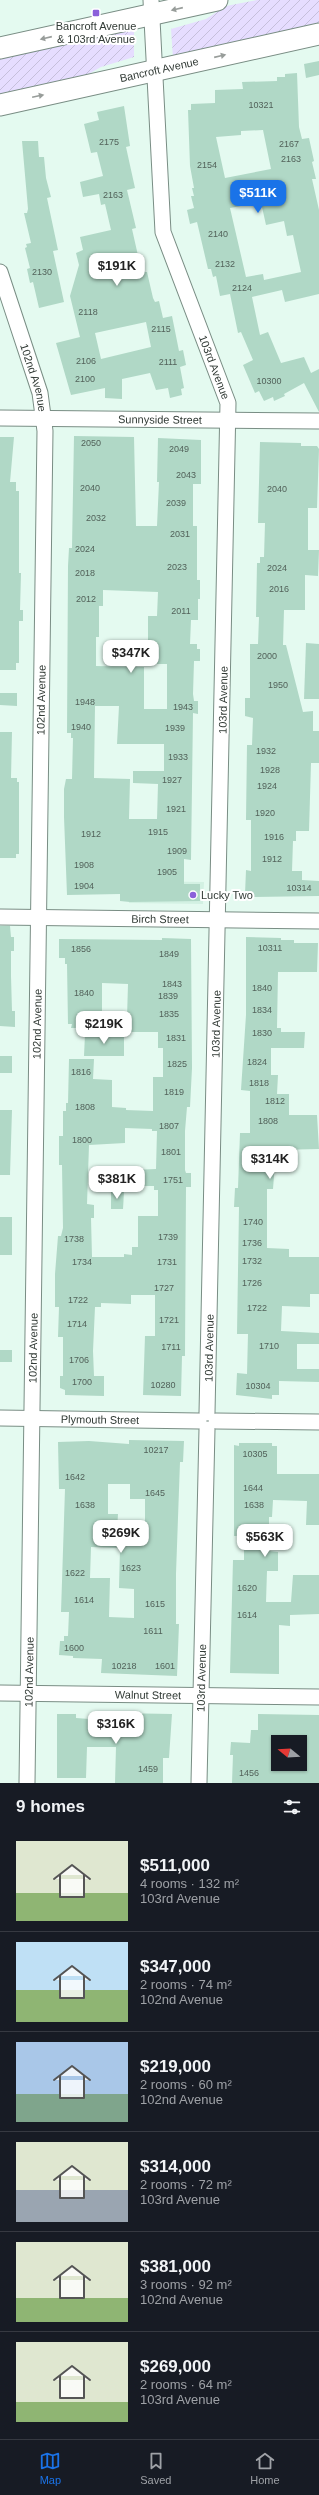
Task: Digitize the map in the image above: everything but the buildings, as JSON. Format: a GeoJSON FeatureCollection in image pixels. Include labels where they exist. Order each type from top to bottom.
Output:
{"type":"FeatureCollection","features":[{"type":"Feature","properties":{"kind":"main road"},"geometry":{"type":"LineString","coordinates":[[0,48],[152,7],[217,0]]}},
{"type":"Feature","properties":{"kind":"main road","name":"Bancroft Avenue"},"geometry":{"type":"LineString","coordinates":[[0,105],[319,34]]}},
{"type":"Feature","properties":{"kind":"street","name":"103rd Avenue"},"geometry":{"type":"LineString","coordinates":[[152,7],[164,232],[228,403],[199,1783]]}},
{"type":"Feature","properties":{"kind":"street","name":"102nd Avenue"},"geometry":{"type":"LineString","coordinates":[[0,272],[40,394],[44,418],[27,1783]]}},
{"type":"Feature","properties":{"kind":"street","name":"Sunnyside Street"},"geometry":{"type":"LineString","coordinates":[[0,418],[319,421]]}},
{"type":"Feature","properties":{"kind":"street","name":"Birch Street"},"geometry":{"type":"LineString","coordinates":[[0,917],[319,921]]}},
{"type":"Feature","properties":{"kind":"street","name":"Plymouth Street"},"geometry":{"type":"LineString","coordinates":[[0,1418],[319,1422]]}},
{"type":"Feature","properties":{"kind":"street","name":"Walnut Street"},"geometry":{"type":"LineString","coordinates":[[0,1693],[319,1697]]}},
{"type":"Feature","properties":{"kind":"shaded area"},"geometry":{"type":"Polygon","coordinates":[[[257,0],[319,0],[319,27],[173,58],[171,29],[206,19],[226,6],[257,0]]]}},
{"type":"Feature","properties":{"kind":"shaded area"},"geometry":{"type":"Polygon","coordinates":[[[134,28],[134,57],[101,67],[85,76],[0,97],[0,56],[134,28]]]}},
{"type":"Feature","properties":{"kind":"shaded area"},"geometry":{"type":"Polygon","coordinates":[[[129,881],[204,882],[203,904],[129,903],[129,881]]]}},
{"type":"Feature","properties":{"kind":"place","name":"Bancroft Avenue & 103rd Avenue"},"geometry":{"type":"Point","coordinates":[96,13]}},
{"type":"Feature","properties":{"kind":"place","name":"Lucky Two"},"geometry":{"type":"Point","coordinates":[193,895]}}]}
